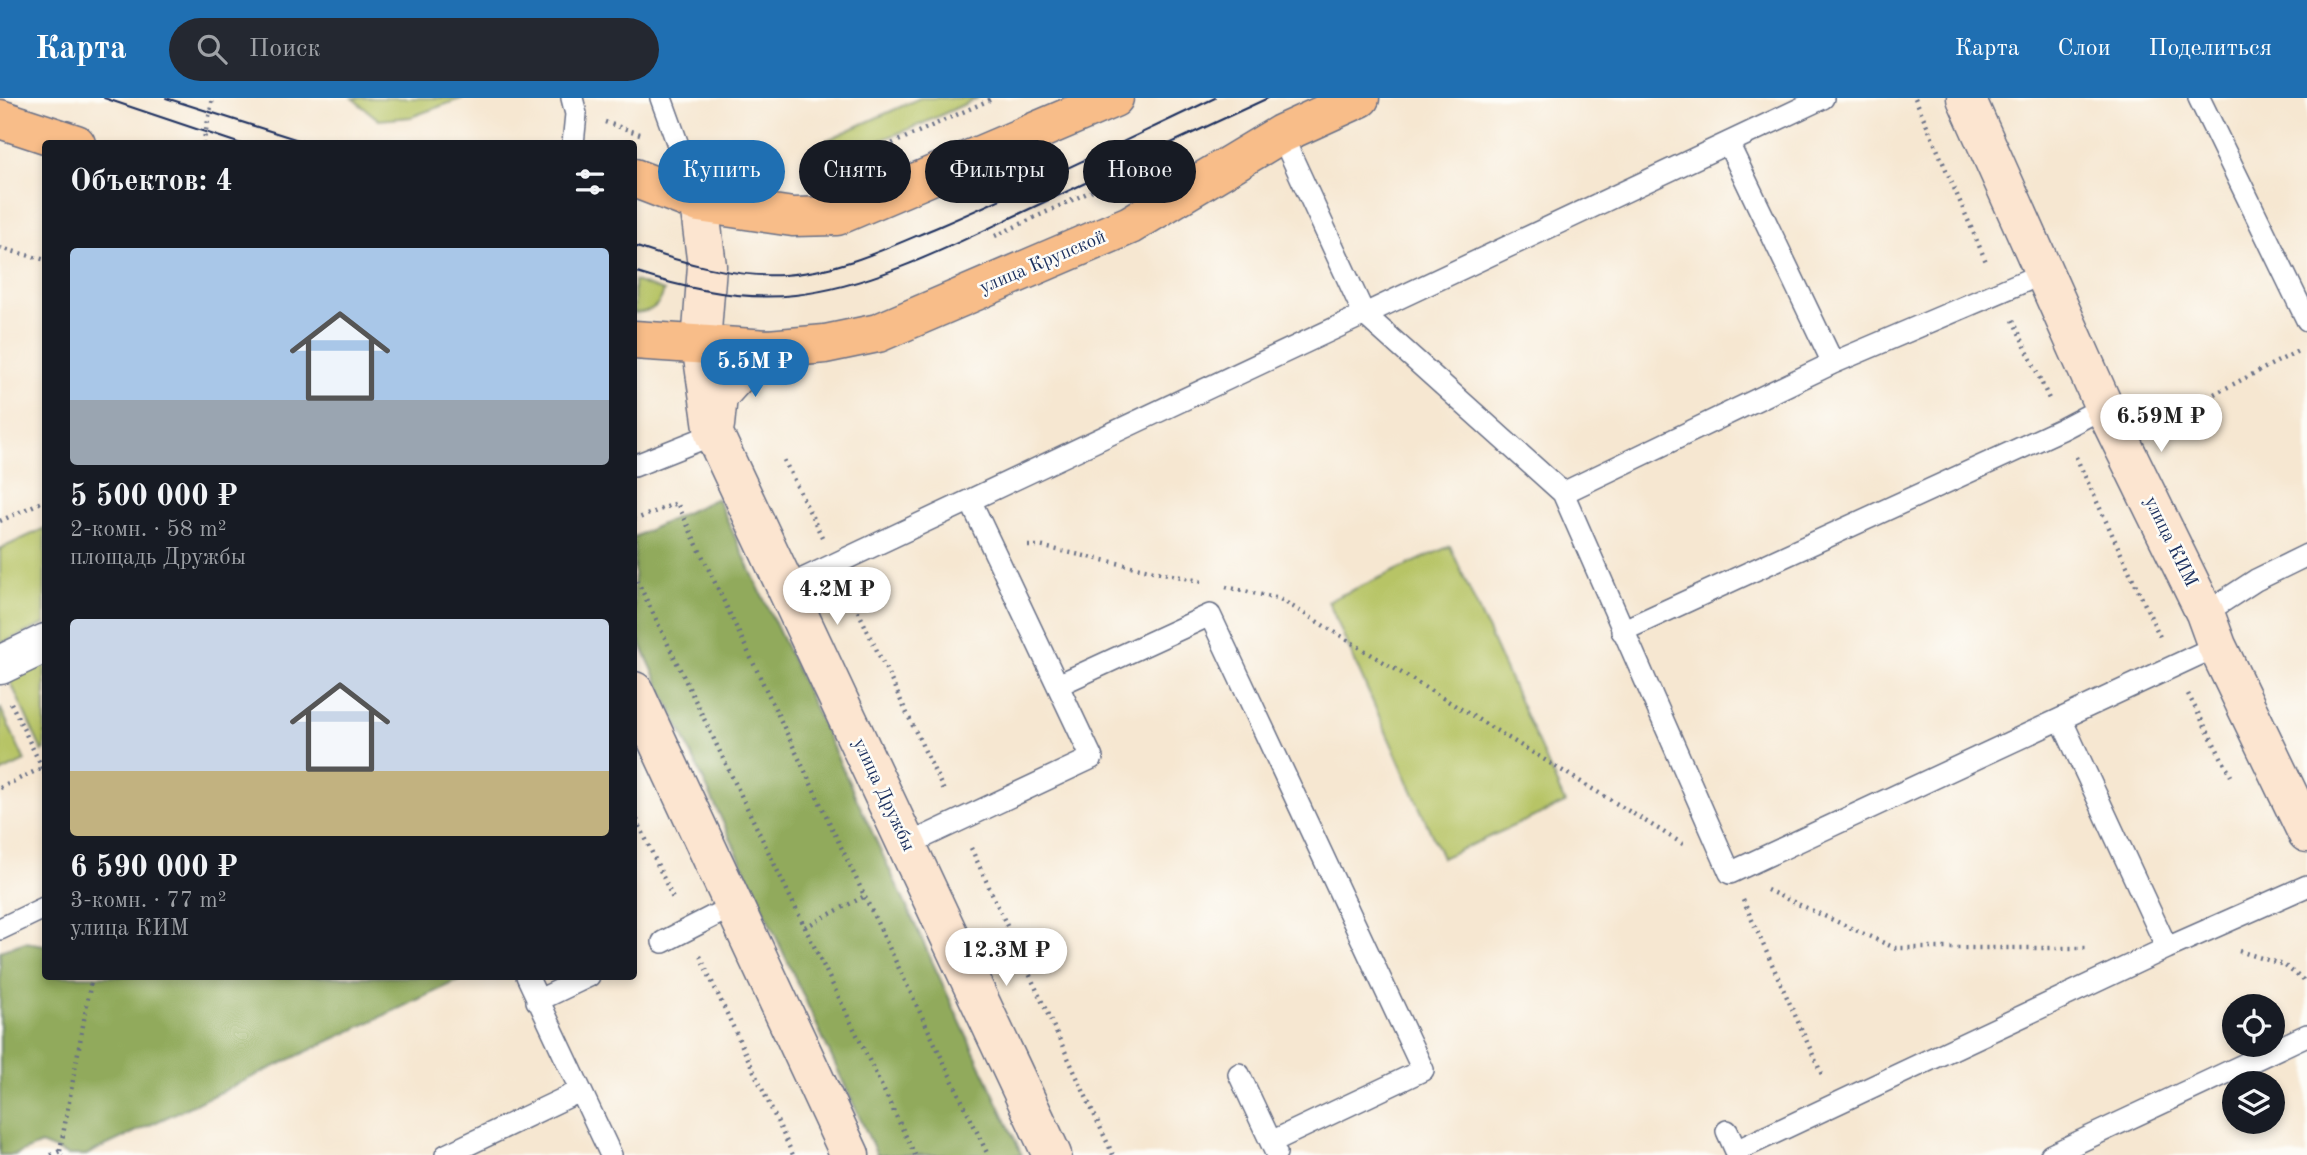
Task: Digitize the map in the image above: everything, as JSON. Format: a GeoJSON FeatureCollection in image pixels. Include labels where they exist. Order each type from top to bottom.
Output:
{"type":"FeatureCollection","features":[{"type":"Feature","properties":{"kind":"main road","name":"улица Крупской"},"geometry":{"type":"LineString","coordinates":[[637,340],[768,349],[825,344],[878,333],[1130,225],[1280,135],[1360,98]]}},
{"type":"Feature","properties":{"kind":"main road","name":"улица КИМ"},"geometry":{"type":"LineString","coordinates":[[1966,98],[2104,407],[2307,833]]}},
{"type":"Feature","properties":{"kind":"main road"},"geometry":{"type":"LineString","coordinates":[[714,434],[701,344],[707,267],[699,203],[793,218],[837,216],[1105,99]]}},
{"type":"Feature","properties":{"kind":"main road"},"geometry":{"type":"LineString","coordinates":[[0,119],[64,140]]}},
{"type":"Feature","properties":{"kind":"main road"},"geometry":{"type":"LineString","coordinates":[[637,179],[658,187]]}},
{"type":"Feature","properties":{"kind":"main road"},"geometry":{"type":"LineString","coordinates":[[714,434],[718,396],[737,375],[768,349]]}},
{"type":"Feature","properties":{"kind":"main road","name":"улица Дружбы"},"geometry":{"type":"LineString","coordinates":[[714,434],[1052,1155]]}},
{"type":"Feature","properties":{"kind":"main road"},"geometry":{"type":"LineString","coordinates":[[637,697],[850,1155]]}},
{"type":"Feature","properties":{"kind":"street"},"geometry":{"type":"LineString","coordinates":[[3,679],[42,646]]}},
{"type":"Feature","properties":{"kind":"lane"},"geometry":{"type":"LineString","coordinates":[[572,98],[576,114],[573,140]]}},
{"type":"Feature","properties":{"kind":"lane"},"geometry":{"type":"LineString","coordinates":[[661,98],[676,140]]}},
{"type":"Feature","properties":{"kind":"lane"},"geometry":{"type":"LineString","coordinates":[[786,587],[1823,98]]}},
{"type":"Feature","properties":{"kind":"lane"},"geometry":{"type":"LineString","coordinates":[[2199,98],[2307,320]]}},
{"type":"Feature","properties":{"kind":"lane"},"geometry":{"type":"LineString","coordinates":[[1280,135],[1364,314],[1563,493],[1730,873],[2174,667],[2256,580],[2307,555]]}},
{"type":"Feature","properties":{"kind":"lane"},"geometry":{"type":"LineString","coordinates":[[1728,143],[1833,363]]}},
{"type":"Feature","properties":{"kind":"lane"},"geometry":{"type":"LineString","coordinates":[[1563,493],[1833,363],[2044,273]]}},
{"type":"Feature","properties":{"kind":"lane"},"geometry":{"type":"LineString","coordinates":[[1622,631],[2062,429],[2104,407]]}},
{"type":"Feature","properties":{"kind":"lane"},"geometry":{"type":"LineString","coordinates":[[637,465],[714,434]]}},
{"type":"Feature","properties":{"kind":"lane"},"geometry":{"type":"LineString","coordinates":[[907,845],[1093,758],[971,500]]}},
{"type":"Feature","properties":{"kind":"lane"},"geometry":{"type":"LineString","coordinates":[[1058,685],[1210,615],[1423,1070],[1274,1149],[1239,1074]]}},
{"type":"Feature","properties":{"kind":"lane"},"geometry":{"type":"LineString","coordinates":[[2061,719],[2167,948]]}},
{"type":"Feature","properties":{"kind":"lane"},"geometry":{"type":"LineString","coordinates":[[1727,1131],[1737,1153],[1835,1103],[2193,936],[2307,886]]}},
{"type":"Feature","properties":{"kind":"lane"},"geometry":{"type":"LineString","coordinates":[[663,942],[734,905]]}},
{"type":"Feature","properties":{"kind":"lane"},"geometry":{"type":"LineString","coordinates":[[0,929],[42,909]]}},
{"type":"Feature","properties":{"kind":"lane"},"geometry":{"type":"LineString","coordinates":[[529,980],[611,1155]]}},
{"type":"Feature","properties":{"kind":"lane"},"geometry":{"type":"LineString","coordinates":[[537,1001],[581,980]]}},
{"type":"Feature","properties":{"kind":"lane"},"geometry":{"type":"LineString","coordinates":[[2051,1155],[2307,1035]]}},
{"type":"Feature","properties":{"kind":"lane"},"geometry":{"type":"LineString","coordinates":[[446,1155],[580,1091]]}},
{"type":"Feature","properties":{"kind":"path"},"geometry":{"type":"LineString","coordinates":[[204,140],[213,98]]}},
{"type":"Feature","properties":{"kind":"path"},"geometry":{"type":"LineString","coordinates":[[901,140],[994,98]]}},
{"type":"Feature","properties":{"kind":"path"},"geometry":{"type":"LineString","coordinates":[[1915,98],[2062,429],[2174,667],[2236,785]]}},
{"type":"Feature","properties":{"kind":"path"},"geometry":{"type":"LineString","coordinates":[[595,119],[643,135]]}},
{"type":"Feature","properties":{"kind":"path"},"geometry":{"type":"LineString","coordinates":[[0,248],[42,259]]}},
{"type":"Feature","properties":{"kind":"path"},"geometry":{"type":"LineString","coordinates":[[2183,410],[2307,346]]}},
{"type":"Feature","properties":{"kind":"path"},"geometry":{"type":"LineString","coordinates":[[0,521],[42,502]]}},
{"type":"Feature","properties":{"kind":"path"},"geometry":{"type":"LineString","coordinates":[[637,519],[677,503],[988,1155]]}},
{"type":"Feature","properties":{"kind":"path"},"geometry":{"type":"LineString","coordinates":[[993,547],[1039,546],[1280,599],[1730,873],[1895,948],[2099,948]]}},
{"type":"Feature","properties":{"kind":"path"},"geometry":{"type":"LineString","coordinates":[[637,580],[915,1155]]}},
{"type":"Feature","properties":{"kind":"path"},"geometry":{"type":"LineString","coordinates":[[3,679],[42,763]]}},
{"type":"Feature","properties":{"kind":"path"},"geometry":{"type":"LineString","coordinates":[[0,788],[42,768]]}},
{"type":"Feature","properties":{"kind":"path"},"geometry":{"type":"LineString","coordinates":[[637,820],[793,1155]]}},
{"type":"Feature","properties":{"kind":"path"},"geometry":{"type":"LineString","coordinates":[[1730,873],[1835,1103]]}},
{"type":"Feature","properties":{"kind":"path"},"geometry":{"type":"LineString","coordinates":[[805,927],[865,896]]}},
{"type":"Feature","properties":{"kind":"path"},"geometry":{"type":"LineString","coordinates":[[2193,936],[2284,965],[2307,983]]}},
{"type":"Feature","properties":{"kind":"path"},"geometry":{"type":"LineString","coordinates":[[51,1155],[61,1153],[91,980]]}},
{"type":"Feature","properties":{"kind":"green space"},"geometry":{"type":"Polygon","coordinates":[[[352,98],[463,98],[411,117],[379,120],[352,98]]]}},
{"type":"Feature","properties":{"kind":"green space"},"geometry":{"type":"Polygon","coordinates":[[[920,98],[978,98],[881,140],[827,140],[920,98]]]}},
{"type":"Feature","properties":{"kind":"green space"},"geometry":{"type":"Polygon","coordinates":[[[637,282],[664,291],[653,308],[637,313],[637,282]]]}},
{"type":"Feature","properties":{"kind":"green space"},"geometry":{"type":"Polygon","coordinates":[[[717,498],[1022,1155],[877,1155],[637,636],[637,536],[717,498]]]}},
{"type":"Feature","properties":{"kind":"green space"},"geometry":{"type":"Polygon","coordinates":[[[42,529],[42,625],[0,644],[0,549],[42,529]]]}},
{"type":"Feature","properties":{"kind":"green space"},"geometry":{"type":"Polygon","coordinates":[[[1450,546],[1565,803],[1442,858],[1328,601],[1450,546]]]}},
{"type":"Feature","properties":{"kind":"green space"},"geometry":{"type":"Polygon","coordinates":[[[42,655],[42,751],[6,672],[42,655]]]}},
{"type":"Feature","properties":{"kind":"green space"},"geometry":{"type":"Polygon","coordinates":[[[0,707],[25,761],[0,773],[0,707]]]}},
{"type":"Feature","properties":{"kind":"green space"},"geometry":{"type":"Polygon","coordinates":[[[25,942],[42,945],[42,980],[460,980],[86,1155],[68,1155],[41,1144],[15,1155],[0,1155],[0,951],[25,942]]]}},
{"type":"Feature","properties":{"kind":"tram line"},"geometry":{"type":"LineString","coordinates":[[104,98],[229,140]]}},
{"type":"Feature","properties":{"kind":"tram line"},"geometry":{"type":"LineString","coordinates":[[166,98],[298,140]]}},
{"type":"Feature","properties":{"kind":"tram line"},"geometry":{"type":"LineString","coordinates":[[637,247],[689,263],[746,274],[805,273],[845,264],[975,211],[1215,98]]}},
{"type":"Feature","properties":{"kind":"tram line"},"geometry":{"type":"LineString","coordinates":[[637,273],[693,288],[755,296],[795,295],[853,283],[940,251],[1268,98]]}}]}
